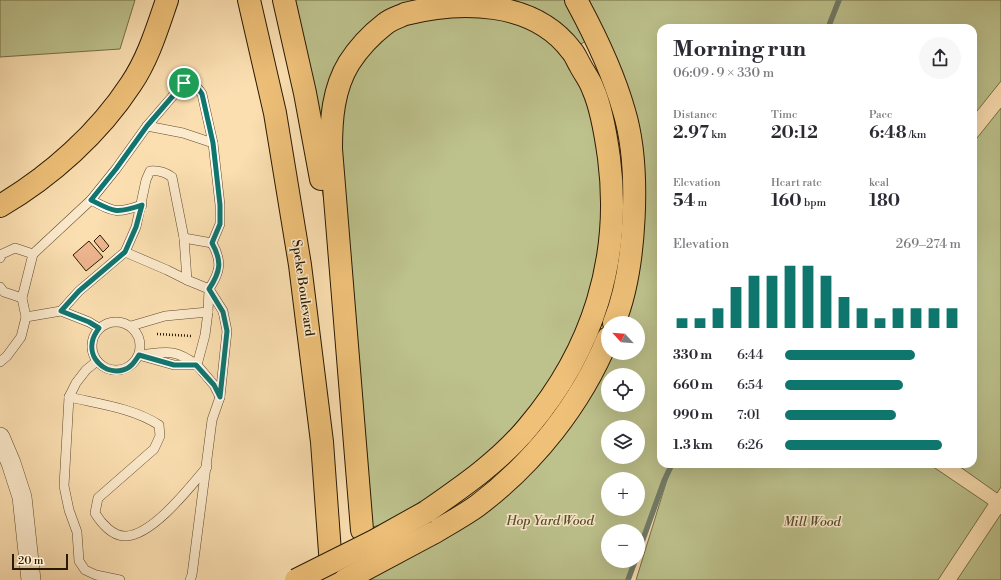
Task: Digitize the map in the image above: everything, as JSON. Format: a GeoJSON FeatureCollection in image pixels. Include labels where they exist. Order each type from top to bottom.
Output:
{"type":"FeatureCollection","features":[{"type":"Feature","properties":{"kind":"highway"},"geometry":{"type":"LineString","coordinates":[[0,206],[22,193],[63,161],[99,125],[131,84],[153,41],[166,0]]}},
{"type":"Feature","properties":{"kind":"highway","name":"Speke Boulevard"},"geometry":{"type":"LineString","coordinates":[[249,0],[275,113],[300,265],[322,442],[332,580]]}},
{"type":"Feature","properties":{"kind":"highway"},"geometry":{"type":"LineString","coordinates":[[284,0],[305,93],[326,206],[350,387],[361,514],[364,580]]}},
{"type":"Feature","properties":{"kind":"highway"},"geometry":{"type":"LineString","coordinates":[[576,0],[595,35],[625,112],[631,150],[634,195],[632,237],[627,276],[616,316]]}},
{"type":"Feature","properties":{"kind":"highway"},"geometry":{"type":"LineString","coordinates":[[296,580],[374,541],[426,512],[464,486],[498,457],[527,428],[552,397],[573,363],[593,319],[606,276],[612,230],[612,183],[605,134],[594,89],[572,50],[548,27],[518,10],[485,1],[451,1],[419,8],[387,22],[367,41],[349,64],[338,90],[331,118],[331,149],[358,482]]}},
{"type":"Feature","properties":{"kind":"highway"},"geometry":{"type":"LineString","coordinates":[[345,580],[433,533],[476,506],[513,475],[537,451],[559,424],[581,391],[601,355]]}},
{"type":"Feature","properties":{"kind":"street"},"geometry":{"type":"LineString","coordinates":[[0,437],[11,463],[22,497],[31,580]]}},
{"type":"Feature","properties":{"kind":"lane"},"geometry":{"type":"LineString","coordinates":[[0,362],[7,356],[21,337],[26,317],[22,298],[33,254],[91,200],[116,169],[147,126],[184,83],[198,88],[202,94],[213,143],[220,224],[212,243]]}},
{"type":"Feature","properties":{"kind":"lane"},"geometry":{"type":"LineString","coordinates":[[147,126],[183,133],[213,143]]}},
{"type":"Feature","properties":{"kind":"lane"},"geometry":{"type":"LineString","coordinates":[[61,311],[79,291],[125,252],[136,227],[142,205],[146,180],[150,171],[162,171],[172,177],[184,238],[187,280]]}},
{"type":"Feature","properties":{"kind":"lane"},"geometry":{"type":"LineString","coordinates":[[91,200],[112,211],[128,210],[142,205]]}},
{"type":"Feature","properties":{"kind":"lane"},"geometry":{"type":"LineString","coordinates":[[184,238],[212,243]]}},
{"type":"Feature","properties":{"kind":"lane"},"geometry":{"type":"LineString","coordinates":[[196,365],[205,335],[209,289],[216,279],[219,267],[219,256],[212,243]]}},
{"type":"Feature","properties":{"kind":"lane"},"geometry":{"type":"LineString","coordinates":[[0,258],[2,254],[15,248],[33,254]]}},
{"type":"Feature","properties":{"kind":"lane"},"geometry":{"type":"LineString","coordinates":[[125,252],[209,289],[223,312],[227,331],[220,397],[212,420],[207,467],[192,575],[190,580]]}},
{"type":"Feature","properties":{"kind":"lane"},"geometry":{"type":"LineString","coordinates":[[0,287],[4,292],[22,298]]}},
{"type":"Feature","properties":{"kind":"lane"},"geometry":{"type":"LineString","coordinates":[[26,317],[61,311],[89,322],[99,328]]}},
{"type":"Feature","properties":{"kind":"lane"},"geometry":{"type":"LineString","coordinates":[[134,329],[165,316],[208,312]]}},
{"type":"Feature","properties":{"kind":"lane"},"geometry":{"type":"LineString","coordinates":[[109,322],[120,322],[134,329],[141,343],[139,355],[133,364],[125,370],[114,371],[104,368],[97,361],[92,350],[92,344],[93,338],[99,328],[109,322]]}},
{"type":"Feature","properties":{"kind":"lane"},"geometry":{"type":"LineString","coordinates":[[139,355],[168,351],[178,354],[196,365],[214,385],[220,397]]}},
{"type":"Feature","properties":{"kind":"lane"},"geometry":{"type":"LineString","coordinates":[[97,361],[86,370],[76,383],[69,398],[64,486],[69,510],[77,532],[79,561],[85,570],[96,575],[120,580]]}},
{"type":"Feature","properties":{"kind":"lane"},"geometry":{"type":"LineString","coordinates":[[69,398],[126,411],[148,418],[159,424],[160,436],[154,449],[98,498],[95,513],[100,522],[111,531],[124,537],[141,533],[163,516],[207,467]]}},
{"type":"Feature","properties":{"kind":"path"},"geometry":{"type":"LineString","coordinates":[[134,329],[184,335],[205,335]]}},
{"type":"Feature","properties":{"kind":"green space"},"geometry":{"type":"Polygon","coordinates":[[[0,0],[135,0],[120,49],[0,57],[0,0]]]}},
{"type":"Feature","properties":{"kind":"green space"},"geometry":{"type":"Polygon","coordinates":[[[284,0],[1001,0],[1001,81],[977,111],[977,24],[657,24],[657,468],[935,468],[988,504],[938,580],[636,580],[640,568],[645,568],[645,551],[670,470],[645,535],[645,524],[601,524],[601,568],[632,568],[628,580],[371,580],[371,566],[476,506],[602,360],[645,360],[645,316],[615,316],[634,195],[595,35],[572,50],[594,89],[612,230],[552,397],[426,512],[362,530],[325,206],[305,93],[284,0]]]}},
{"type":"Feature","properties":{"kind":"green space"},"geometry":{"type":"Polygon","coordinates":[[[1001,108],[1001,487],[997,493],[962,468],[977,468],[977,138],[1001,108]]]}},
{"type":"Feature","properties":{"kind":"green space"},"geometry":{"type":"Polygon","coordinates":[[[1001,514],[1001,580],[957,580],[1001,514]]]}},
{"type":"Feature","properties":{"kind":"building"},"geometry":{"type":"Polygon","coordinates":[[[100,235],[109,246],[103,252],[94,241],[100,235]]]}},
{"type":"Feature","properties":{"kind":"building"},"geometry":{"type":"Polygon","coordinates":[[[89,241],[103,257],[86,271],[73,255],[89,241]]]}},
{"type":"Feature","properties":{"kind":"waterway"},"geometry":{"type":"LineString","coordinates":[[830,24],[839,0]]}},
{"type":"Feature","properties":{"kind":"waterway"},"geometry":{"type":"LineString","coordinates":[[645,534],[670,468]]}},
{"type":"Feature","properties":{"kind":"waterway"},"geometry":{"type":"LineString","coordinates":[[628,580],[632,568]]}},
{"type":"Feature","properties":{"kind":"route"},"geometry":{"type":"LineString","coordinates":[[184,83],[198,88],[202,94],[213,143],[220,205],[220,224],[212,243],[219,256],[219,267],[216,279],[209,289],[223,312],[227,331],[220,397],[214,385],[196,365],[174,365],[139,355],[133,364],[125,370],[114,371],[104,368],[97,361],[92,350],[93,338],[99,328],[89,322],[61,311],[79,291],[125,252],[136,227],[142,205],[128,210],[112,211],[91,200],[116,169],[147,126],[184,83]]}},
{"type":"Feature","properties":{"kind":"park label","name":"Hop Yard Wood"},"geometry":{"type":"Point","coordinates":[550,521]}},
{"type":"Feature","properties":{"kind":"park label","name":"Mill Wood"},"geometry":{"type":"Point","coordinates":[812,522]}}]}
